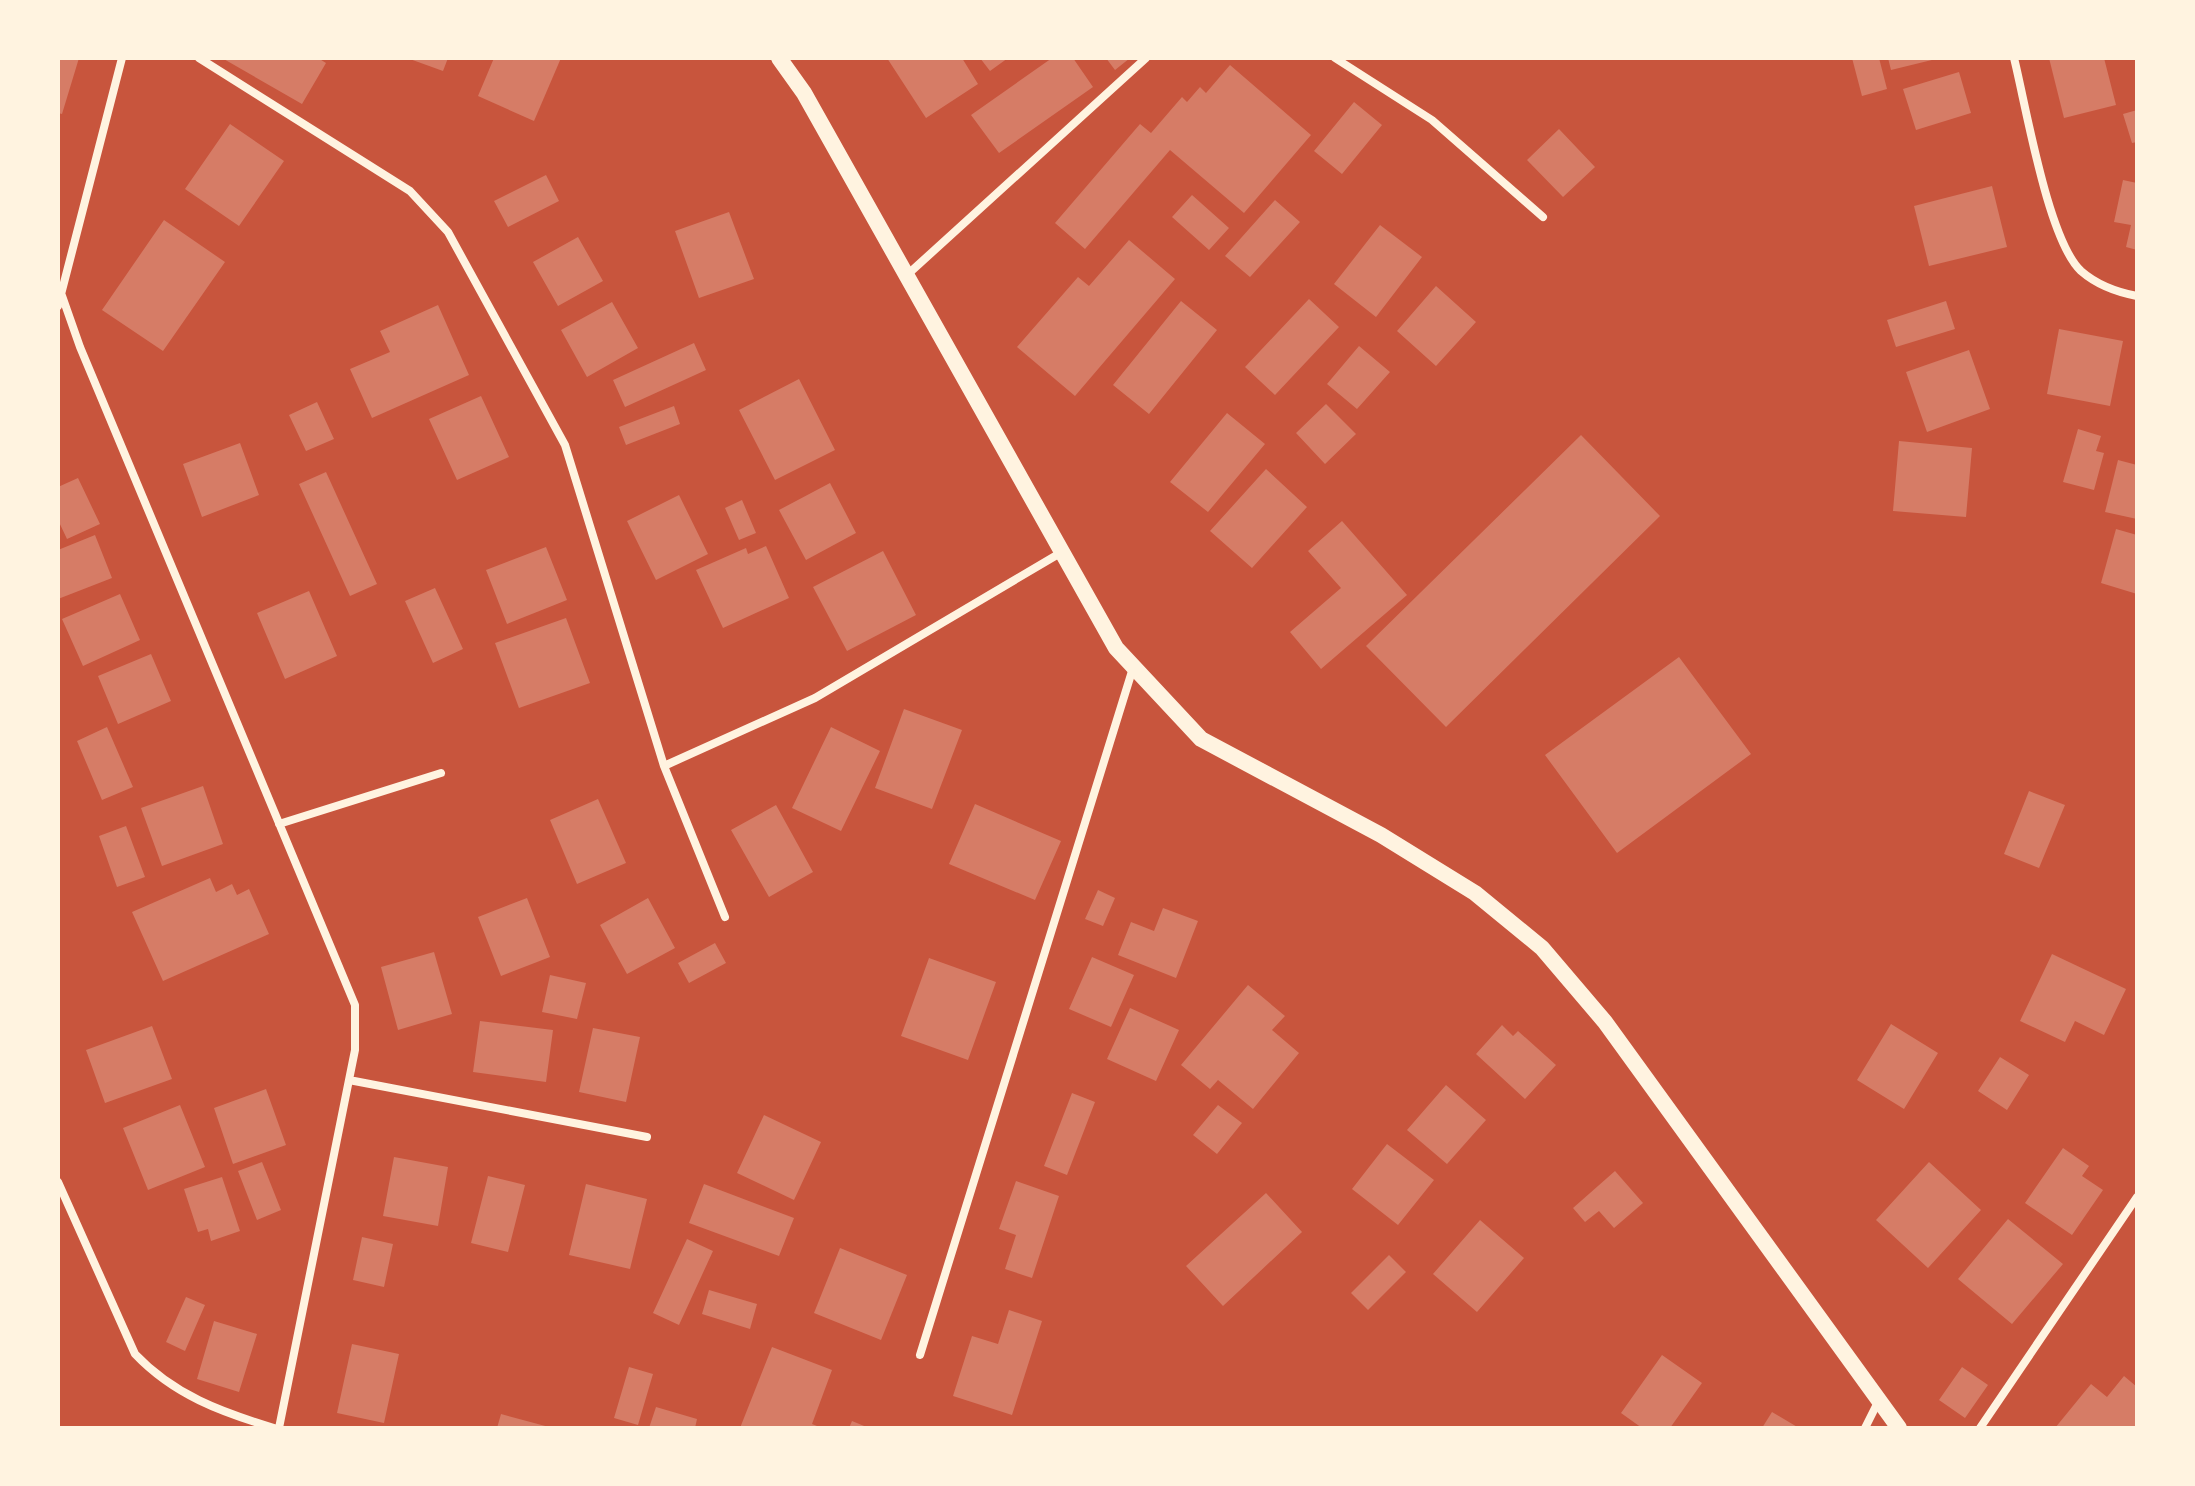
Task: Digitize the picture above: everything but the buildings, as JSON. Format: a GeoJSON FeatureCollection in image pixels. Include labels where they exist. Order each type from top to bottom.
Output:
{"type":"FeatureCollection","features":[{"type":"Feature","properties":{"kind":"main road"},"geometry":{"type":"LineString","coordinates":[[779,58],[804,93],[1116,648],[1201,739],[1395,844],[1475,893],[1542,948],[1605,1022],[1899,1428]]}},
{"type":"Feature","properties":{"kind":"street"},"geometry":{"type":"LineString","coordinates":[[58,306],[122,58]]}},
{"type":"Feature","properties":{"kind":"street"},"geometry":{"type":"LineString","coordinates":[[199,58],[410,191],[448,232],[565,445],[664,766],[725,917]]}},
{"type":"Feature","properties":{"kind":"street"},"geometry":{"type":"LineString","coordinates":[[906,275],[1146,58]]}},
{"type":"Feature","properties":{"kind":"street"},"geometry":{"type":"LineString","coordinates":[[1335,58],[1432,120],[1543,217]]}},
{"type":"Feature","properties":{"kind":"street"},"geometry":{"type":"LineString","coordinates":[[2014,58],[2059,238],[2080,270],[2111,291],[2137,296]]}},
{"type":"Feature","properties":{"kind":"street"},"geometry":{"type":"LineString","coordinates":[[58,1182],[135,1354],[155,1376],[210,1409],[276,1428],[355,1050],[355,1005],[80,347],[60,290]]}},
{"type":"Feature","properties":{"kind":"street"},"geometry":{"type":"LineString","coordinates":[[664,766],[815,698],[1063,552]]}},
{"type":"Feature","properties":{"kind":"street"},"geometry":{"type":"LineString","coordinates":[[920,1355],[1134,668]]}},
{"type":"Feature","properties":{"kind":"street"},"geometry":{"type":"LineString","coordinates":[[279,824],[441,773]]}},
{"type":"Feature","properties":{"kind":"street"},"geometry":{"type":"LineString","coordinates":[[349,1080],[647,1137]]}},
{"type":"Feature","properties":{"kind":"street"},"geometry":{"type":"LineString","coordinates":[[1980,1428],[2137,1197]]}},
{"type":"Feature","properties":{"kind":"street"},"geometry":{"type":"LineString","coordinates":[[1865,1428],[1879,1401]]}}]}
